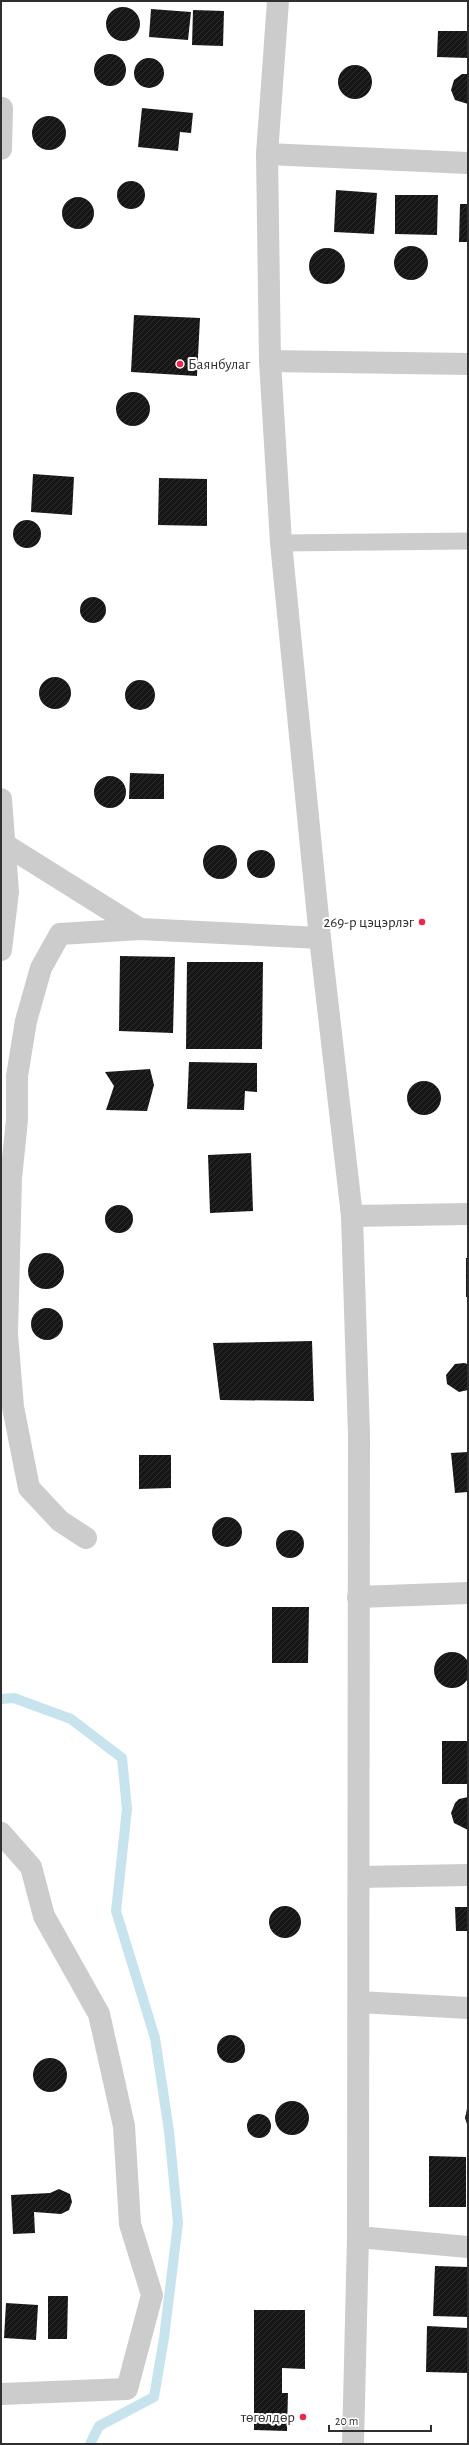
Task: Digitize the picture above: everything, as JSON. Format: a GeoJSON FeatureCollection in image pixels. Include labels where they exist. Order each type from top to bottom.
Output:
{"type":"FeatureCollection","features":[{"type":"Feature","properties":{"kind":"street"},"geometry":{"type":"LineString","coordinates":[[278,1],[267,154],[270,361],[281,543],[320,938],[352,1216],[359,1436],[358,1597],[360,1877],[358,2237],[353,2444]]}},
{"type":"Feature","properties":{"kind":"street"},"geometry":{"type":"LineString","coordinates":[[1,149],[2,108]]}},
{"type":"Feature","properties":{"kind":"street"},"geometry":{"type":"LineString","coordinates":[[267,154],[468,163]]}},
{"type":"Feature","properties":{"kind":"street"},"geometry":{"type":"LineString","coordinates":[[270,361],[468,364]]}},
{"type":"Feature","properties":{"kind":"street"},"geometry":{"type":"LineString","coordinates":[[1,799],[3,843],[8,892],[1,950]]}},
{"type":"Feature","properties":{"kind":"street"},"geometry":{"type":"LineString","coordinates":[[3,843],[140,929]]}},
{"type":"Feature","properties":{"kind":"street"},"geometry":{"type":"LineString","coordinates":[[86,1538],[60,1521],[29,1488],[13,1407],[7,1334],[11,1178],[18,1120],[17,1076],[26,1021],[41,968],[60,934],[140,929],[320,938]]}},
{"type":"Feature","properties":{"kind":"street"},"geometry":{"type":"LineString","coordinates":[[352,1216],[468,1214]]}},
{"type":"Feature","properties":{"kind":"street"},"geometry":{"type":"LineString","coordinates":[[358,1597],[468,1593]]}},
{"type":"Feature","properties":{"kind":"street"},"geometry":{"type":"LineString","coordinates":[[1,1833],[31,1867],[44,1916],[99,2014],[124,2126],[130,2224],[152,2295],[127,2389],[1,2394]]}},
{"type":"Feature","properties":{"kind":"street"},"geometry":{"type":"LineString","coordinates":[[360,1877],[468,1875]]}},
{"type":"Feature","properties":{"kind":"street"},"geometry":{"type":"LineString","coordinates":[[359,2002],[468,2008]]}},
{"type":"Feature","properties":{"kind":"street"},"geometry":{"type":"LineString","coordinates":[[358,2237],[468,2247]]}},
{"type":"Feature","properties":{"kind":"lane"},"geometry":{"type":"LineString","coordinates":[[281,543],[468,541]]}},
{"type":"Feature","properties":{"kind":"building"},"geometry":{"type":"Polygon","coordinates":[[[120,7],[126,7],[135,12],[139,18],[139,30],[135,36],[126,41],[120,41],[111,36],[106,27],[106,21],[111,12],[120,7]]]}},
{"type":"Feature","properties":{"kind":"building"},"geometry":{"type":"Polygon","coordinates":[[[151,9],[191,12],[188,40],[149,37],[151,9]]]}},
{"type":"Feature","properties":{"kind":"building"},"geometry":{"type":"Polygon","coordinates":[[[193,10],[224,11],[223,46],[192,45],[193,10]]]}},
{"type":"Feature","properties":{"kind":"building"},"geometry":{"type":"Polygon","coordinates":[[[438,31],[468,31],[468,58],[437,57],[438,31]]]}},
{"type":"Feature","properties":{"kind":"building"},"geometry":{"type":"Polygon","coordinates":[[[110,54],[121,59],[126,70],[121,81],[110,86],[99,81],[94,70],[99,59],[110,54]]]}},
{"type":"Feature","properties":{"kind":"building"},"geometry":{"type":"Polygon","coordinates":[[[149,58],[155,59],[163,67],[163,79],[155,87],[149,88],[143,87],[135,79],[134,73],[135,67],[143,59],[149,58]]]}},
{"type":"Feature","properties":{"kind":"building"},"geometry":{"type":"Polygon","coordinates":[[[358,65],[367,70],[371,75],[371,89],[367,94],[362,98],[352,99],[348,98],[339,89],[338,79],[339,75],[348,66],[358,65]]]}},
{"type":"Feature","properties":{"kind":"building"},"geometry":{"type":"Polygon","coordinates":[[[462,74],[468,74],[468,104],[455,100],[451,90],[454,80],[462,74]]]}},
{"type":"Feature","properties":{"kind":"building"},"geometry":{"type":"Polygon","coordinates":[[[142,108],[193,113],[191,133],[180,132],[178,151],[138,147],[142,108]]]}},
{"type":"Feature","properties":{"kind":"building"},"geometry":{"type":"Polygon","coordinates":[[[49,116],[61,121],[66,133],[61,145],[49,150],[37,145],[32,133],[37,121],[49,116]]]}},
{"type":"Feature","properties":{"kind":"building"},"geometry":{"type":"Polygon","coordinates":[[[131,181],[141,185],[145,195],[141,205],[131,209],[121,205],[117,195],[121,185],[131,181]]]}},
{"type":"Feature","properties":{"kind":"building"},"geometry":{"type":"Polygon","coordinates":[[[336,190],[377,193],[374,234],[334,232],[336,190]]]}},
{"type":"Feature","properties":{"kind":"building"},"geometry":{"type":"Polygon","coordinates":[[[395,195],[438,195],[437,235],[395,234],[395,195]]]}},
{"type":"Feature","properties":{"kind":"building"},"geometry":{"type":"Polygon","coordinates":[[[75,197],[81,197],[91,204],[94,213],[93,219],[87,226],[81,229],[75,229],[65,222],[62,216],[62,210],[69,200],[75,197]]]}},
{"type":"Feature","properties":{"kind":"building"},"geometry":{"type":"Polygon","coordinates":[[[460,204],[468,204],[468,242],[459,242],[460,204]]]}},
{"type":"Feature","properties":{"kind":"building"},"geometry":{"type":"Polygon","coordinates":[[[414,246],[423,251],[427,256],[427,270],[423,275],[418,279],[408,280],[404,279],[395,270],[394,260],[395,256],[404,247],[414,246]]]}},
{"type":"Feature","properties":{"kind":"building"},"geometry":{"type":"Polygon","coordinates":[[[327,248],[337,251],[342,256],[345,266],[342,276],[337,281],[327,284],[317,281],[312,276],[309,266],[312,256],[317,251],[327,248]]]}},
{"type":"Feature","properties":{"kind":"building"},"geometry":{"type":"Polygon","coordinates":[[[134,315],[200,318],[197,376],[131,372],[134,315]]]}},
{"type":"Feature","properties":{"kind":"building"},"geometry":{"type":"Polygon","coordinates":[[[136,392],[145,397],[149,402],[149,416],[145,421],[140,425],[130,426],[126,425],[117,416],[116,406],[117,402],[126,393],[136,392]]]}},
{"type":"Feature","properties":{"kind":"building"},"geometry":{"type":"Polygon","coordinates":[[[33,474],[74,477],[72,515],[31,512],[33,474]]]}},
{"type":"Feature","properties":{"kind":"building"},"geometry":{"type":"Polygon","coordinates":[[[159,478],[207,479],[207,526],[158,525],[159,478]]]}},
{"type":"Feature","properties":{"kind":"building"},"geometry":{"type":"Polygon","coordinates":[[[27,520],[37,524],[41,534],[37,544],[27,548],[17,544],[13,534],[17,524],[27,520]]]}},
{"type":"Feature","properties":{"kind":"building"},"geometry":{"type":"Polygon","coordinates":[[[93,597],[102,601],[106,610],[102,619],[93,623],[84,619],[80,610],[84,601],[93,597]]]}},
{"type":"Feature","properties":{"kind":"building"},"geometry":{"type":"Polygon","coordinates":[[[52,677],[58,677],[67,681],[71,693],[67,705],[58,709],[52,709],[43,705],[39,696],[39,690],[43,681],[52,677]]]}},
{"type":"Feature","properties":{"kind":"building"},"geometry":{"type":"Polygon","coordinates":[[[140,680],[150,685],[155,695],[150,705],[140,710],[130,705],[125,695],[130,685],[140,680]]]}},
{"type":"Feature","properties":{"kind":"building"},"geometry":{"type":"Polygon","coordinates":[[[130,773],[164,774],[164,799],[129,799],[130,773]]]}},
{"type":"Feature","properties":{"kind":"building"},"geometry":{"type":"Polygon","coordinates":[[[110,776],[119,779],[123,783],[126,792],[123,801],[119,805],[110,808],[101,805],[97,801],[94,792],[97,783],[101,779],[110,776]]]}},
{"type":"Feature","properties":{"kind":"building"},"geometry":{"type":"Polygon","coordinates":[[[223,845],[230,847],[235,852],[237,862],[235,872],[230,877],[217,879],[210,877],[205,872],[203,859],[205,852],[210,847],[223,845]]]}},
{"type":"Feature","properties":{"kind":"building"},"geometry":{"type":"Polygon","coordinates":[[[261,850],[271,854],[275,864],[271,874],[261,878],[251,874],[247,864],[251,854],[261,850]]]}},
{"type":"Feature","properties":{"kind":"building"},"geometry":{"type":"Polygon","coordinates":[[[120,956],[175,957],[173,1033],[119,1031],[120,956]]]}},
{"type":"Feature","properties":{"kind":"building"},"geometry":{"type":"Polygon","coordinates":[[[187,962],[263,962],[262,1049],[186,1049],[187,962]]]}},
{"type":"Feature","properties":{"kind":"building"},"geometry":{"type":"Polygon","coordinates":[[[189,1062],[257,1063],[257,1092],[245,1091],[244,1110],[187,1109],[189,1062]]]}},
{"type":"Feature","properties":{"kind":"building"},"geometry":{"type":"Polygon","coordinates":[[[150,1069],[154,1085],[147,1111],[106,1110],[114,1086],[105,1072],[150,1069]]]}},
{"type":"Feature","properties":{"kind":"building"},"geometry":{"type":"Polygon","coordinates":[[[421,1081],[427,1081],[436,1086],[440,1092],[440,1104],[436,1110],[427,1115],[421,1115],[412,1110],[407,1101],[407,1095],[412,1086],[421,1081]]]}},
{"type":"Feature","properties":{"kind":"building"},"geometry":{"type":"Polygon","coordinates":[[[251,1153],[253,1211],[210,1213],[208,1155],[251,1153]]]}},
{"type":"Feature","properties":{"kind":"building"},"geometry":{"type":"Polygon","coordinates":[[[119,1205],[129,1209],[133,1219],[129,1229],[119,1233],[109,1229],[105,1219],[109,1209],[119,1205]]]}},
{"type":"Feature","properties":{"kind":"building"},"geometry":{"type":"Polygon","coordinates":[[[50,1253],[59,1258],[63,1264],[63,1278],[59,1284],[50,1289],[42,1289],[33,1284],[29,1278],[28,1267],[33,1258],[39,1254],[50,1253]]]}},
{"type":"Feature","properties":{"kind":"building"},"geometry":{"type":"Polygon","coordinates":[[[466,1258],[468,1258],[468,1297],[466,1297],[466,1258]]]}},
{"type":"Feature","properties":{"kind":"building"},"geometry":{"type":"Polygon","coordinates":[[[44,1308],[50,1308],[60,1315],[63,1324],[62,1330],[56,1337],[50,1340],[44,1340],[34,1333],[31,1327],[31,1321],[38,1311],[44,1308]]]}},
{"type":"Feature","properties":{"kind":"building"},"geometry":{"type":"Polygon","coordinates":[[[312,1341],[314,1401],[220,1400],[213,1343],[312,1341]]]}},
{"type":"Feature","properties":{"kind":"building"},"geometry":{"type":"Polygon","coordinates":[[[455,1364],[468,1364],[468,1390],[459,1392],[447,1384],[446,1375],[455,1364]]]}},
{"type":"Feature","properties":{"kind":"building"},"geometry":{"type":"Polygon","coordinates":[[[468,1452],[468,1492],[455,1493],[451,1453],[468,1452]]]}},
{"type":"Feature","properties":{"kind":"building"},"geometry":{"type":"Polygon","coordinates":[[[139,1455],[171,1455],[171,1488],[139,1489],[139,1455]]]}},
{"type":"Feature","properties":{"kind":"building"},"geometry":{"type":"Polygon","coordinates":[[[227,1517],[233,1518],[241,1526],[241,1538],[233,1546],[227,1547],[221,1546],[213,1538],[212,1532],[213,1526],[221,1518],[227,1517]]]}},
{"type":"Feature","properties":{"kind":"building"},"geometry":{"type":"Polygon","coordinates":[[[290,1530],[300,1534],[304,1544],[300,1554],[290,1558],[280,1554],[276,1544],[280,1534],[290,1530]]]}},
{"type":"Feature","properties":{"kind":"building"},"geometry":{"type":"Polygon","coordinates":[[[272,1607],[309,1607],[308,1663],[272,1663],[272,1607]]]}},
{"type":"Feature","properties":{"kind":"building"},"geometry":{"type":"Polygon","coordinates":[[[452,1652],[462,1655],[467,1660],[470,1670],[467,1680],[462,1685],[452,1688],[442,1685],[437,1680],[434,1670],[437,1660],[442,1655],[452,1652]]]}},
{"type":"Feature","properties":{"kind":"building"},"geometry":{"type":"Polygon","coordinates":[[[442,1741],[468,1741],[468,1784],[442,1784],[442,1741]]]}},
{"type":"Feature","properties":{"kind":"building"},"geometry":{"type":"Polygon","coordinates":[[[468,1797],[468,1830],[454,1823],[451,1813],[455,1803],[459,1799],[468,1797]]]}},
{"type":"Feature","properties":{"kind":"building"},"geometry":{"type":"Polygon","coordinates":[[[285,1906],[296,1911],[301,1922],[296,1933],[285,1938],[274,1933],[269,1922],[274,1911],[285,1906]]]}},
{"type":"Feature","properties":{"kind":"building"},"geometry":{"type":"Polygon","coordinates":[[[455,1907],[468,1907],[468,1931],[456,1931],[455,1907]]]}},
{"type":"Feature","properties":{"kind":"building"},"geometry":{"type":"Polygon","coordinates":[[[231,2035],[241,2039],[245,2049],[241,2059],[231,2063],[221,2059],[217,2049],[221,2039],[231,2035]]]}},
{"type":"Feature","properties":{"kind":"building"},"geometry":{"type":"Polygon","coordinates":[[[47,2058],[53,2058],[62,2063],[66,2069],[66,2081],[62,2087],[53,2092],[47,2092],[38,2087],[33,2078],[33,2072],[38,2063],[47,2058]]]}},
{"type":"Feature","properties":{"kind":"building"},"geometry":{"type":"Polygon","coordinates":[[[292,2101],[304,2106],[309,2118],[304,2130],[292,2135],[280,2130],[275,2118],[280,2106],[292,2101]]]}},
{"type":"Feature","properties":{"kind":"building"},"geometry":{"type":"Polygon","coordinates":[[[468,2104],[468,2127],[465,2118],[468,2104]]]}},
{"type":"Feature","properties":{"kind":"building"},"geometry":{"type":"Polygon","coordinates":[[[259,2114],[268,2117],[271,2126],[268,2135],[259,2138],[250,2135],[247,2126],[250,2117],[259,2114]]]}},
{"type":"Feature","properties":{"kind":"building"},"geometry":{"type":"Polygon","coordinates":[[[429,2156],[466,2157],[466,2207],[429,2207],[429,2156]]]}},
{"type":"Feature","properties":{"kind":"building"},"geometry":{"type":"Polygon","coordinates":[[[59,2189],[70,2194],[72,2202],[69,2210],[61,2214],[34,2212],[35,2233],[13,2234],[11,2195],[50,2193],[59,2189]]]}},
{"type":"Feature","properties":{"kind":"building"},"geometry":{"type":"Polygon","coordinates":[[[435,2266],[468,2267],[468,2317],[433,2316],[435,2266]]]}},
{"type":"Feature","properties":{"kind":"building"},"geometry":{"type":"Polygon","coordinates":[[[48,2296],[68,2296],[67,2339],[48,2339],[48,2296]]]}},
{"type":"Feature","properties":{"kind":"building"},"geometry":{"type":"Polygon","coordinates":[[[6,2303],[38,2305],[36,2340],[4,2338],[6,2303]]]}},
{"type":"Feature","properties":{"kind":"building"},"geometry":{"type":"Polygon","coordinates":[[[254,2310],[305,2310],[305,2369],[282,2368],[282,2393],[288,2393],[287,2431],[254,2430],[254,2310]]]}},
{"type":"Feature","properties":{"kind":"building"},"geometry":{"type":"Polygon","coordinates":[[[427,2326],[468,2328],[468,2373],[426,2372],[427,2326]]]}},
{"type":"Feature","properties":{"kind":"waterway"},"geometry":{"type":"LineString","coordinates":[[1,1699],[14,1698],[71,1719],[122,1758],[127,1809],[116,1911],[155,2038],[169,2131],[178,2223],[164,2338],[154,2397],[99,2426],[90,2444]]}},
{"type":"Feature","properties":{"kind":"place","name":"Баянбулаг"},"geometry":{"type":"Point","coordinates":[180,364]}},
{"type":"Feature","properties":{"kind":"place","name":"269-р цэцэрлэг"},"geometry":{"type":"Point","coordinates":[422,922]}},
{"type":"Feature","properties":{"kind":"place","name":"төгөлдөр"},"geometry":{"type":"Point","coordinates":[303,2417]}}]}
